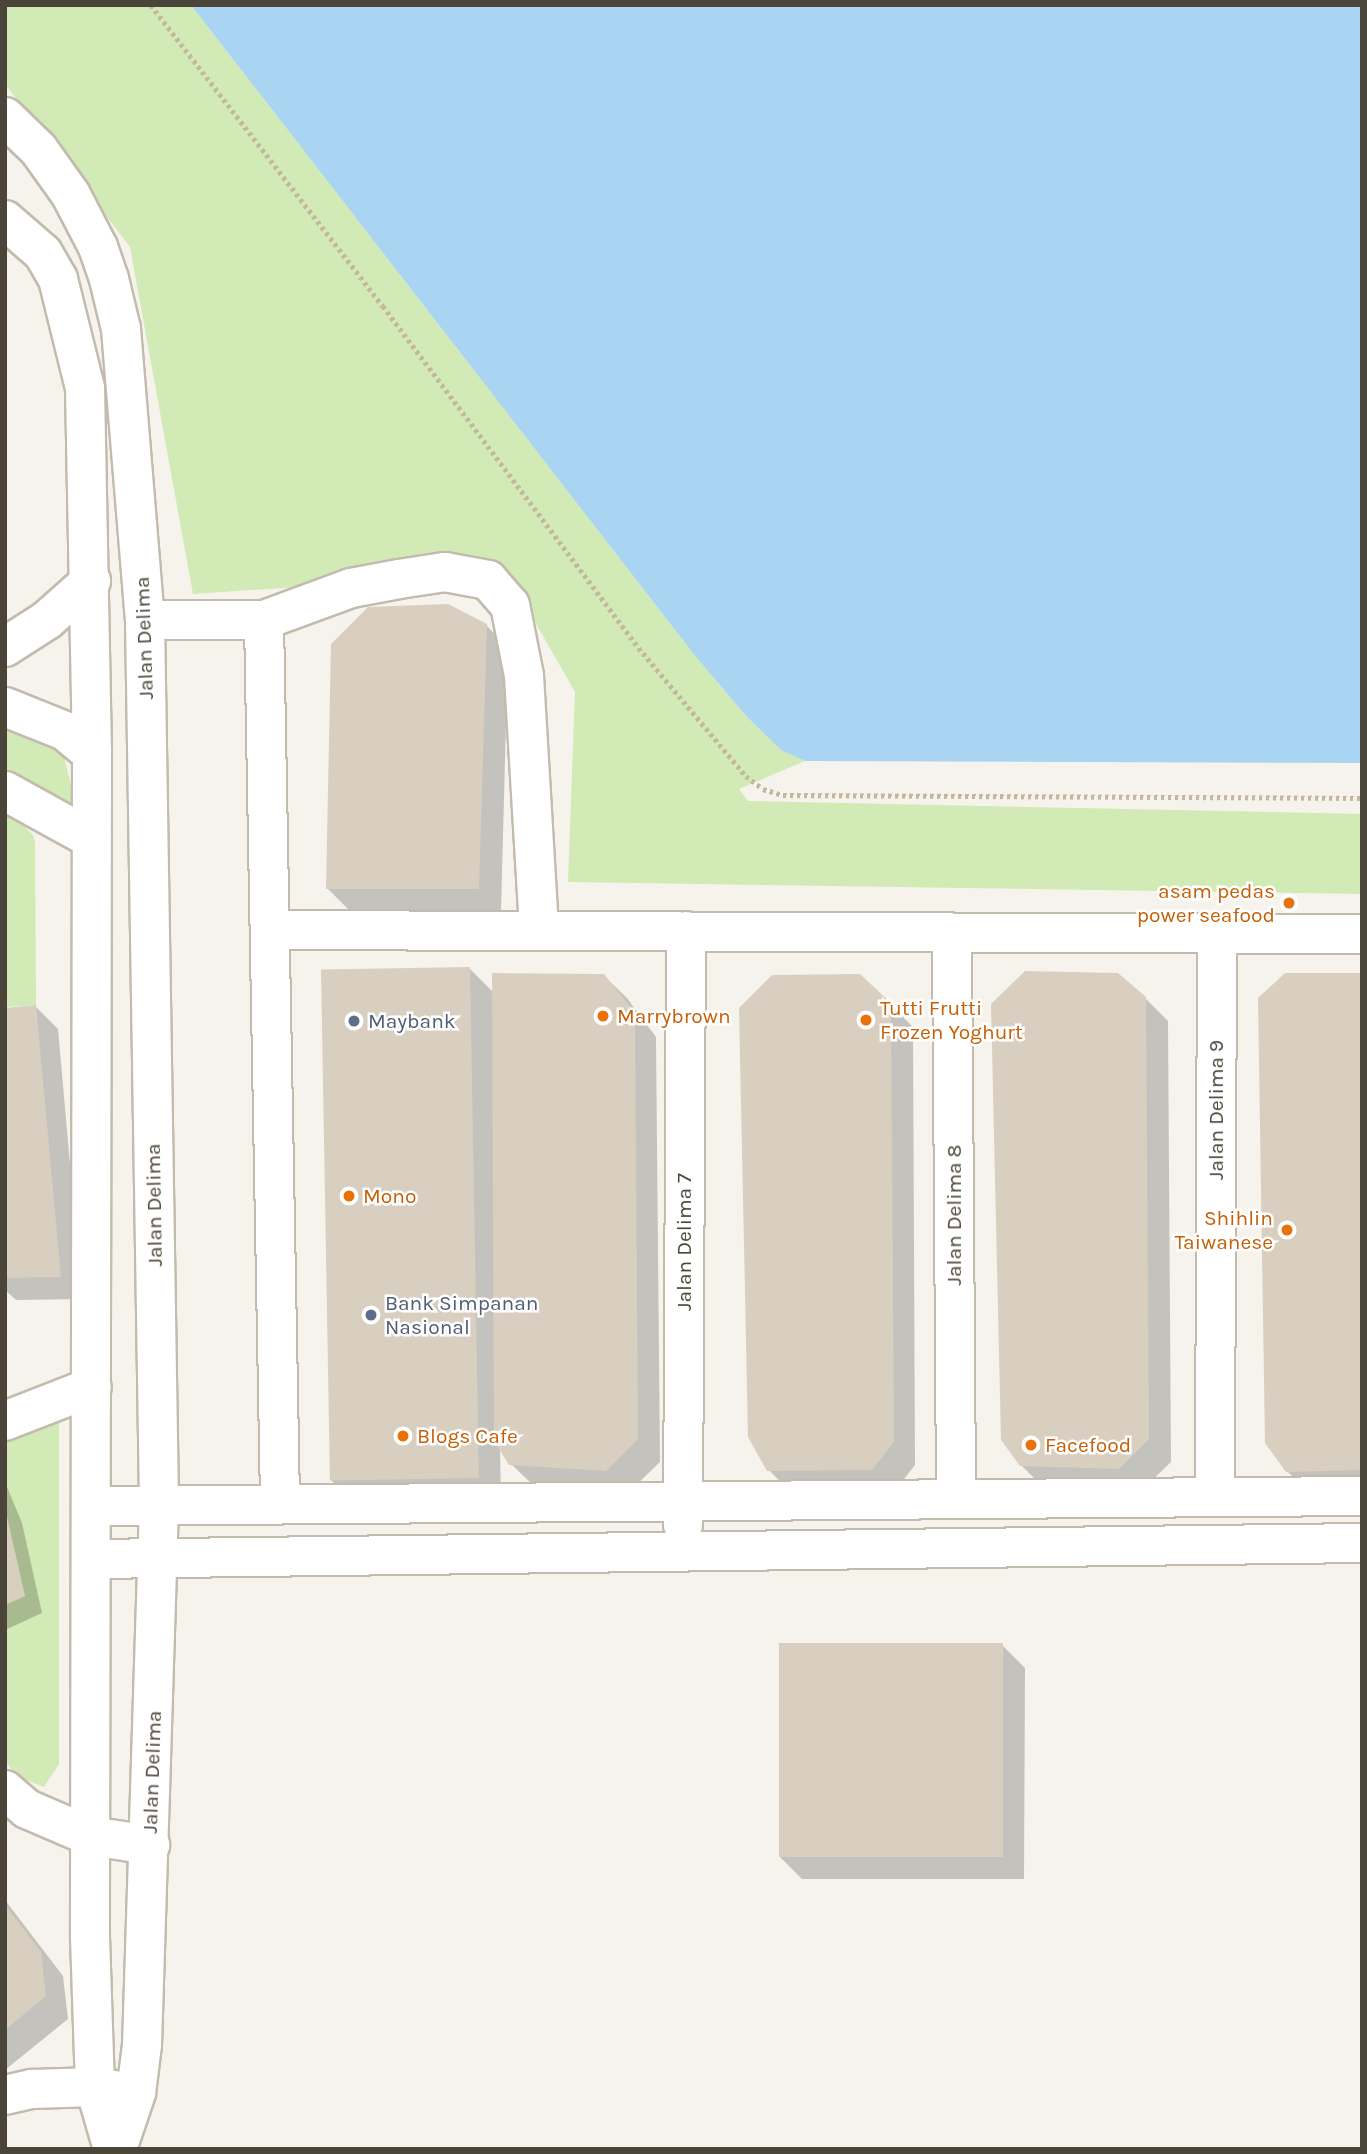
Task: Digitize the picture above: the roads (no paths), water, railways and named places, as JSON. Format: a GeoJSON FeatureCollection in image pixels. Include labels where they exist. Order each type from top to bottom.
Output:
{"type":"FeatureCollection","features":[{"type":"Feature","properties":{"kind":"street","name":"Jalan Delima"},"geometry":{"type":"LineString","coordinates":[[5,117],[39,150],[71,195],[98,247],[121,329],[145,620],[159,1505],[150,1845],[90,1836],[27,1809],[5,1790]]}},
{"type":"Feature","properties":{"kind":"street"},"geometry":{"type":"LineString","coordinates":[[5,220],[43,253],[58,279],[85,388],[91,581],[92,754],[90,1836],[95,2087],[115,2149]]}},
{"type":"Feature","properties":{"kind":"street"},"geometry":{"type":"LineString","coordinates":[[145,620],[264,620],[351,588],[445,572],[488,580],[510,605],[524,676],[539,931]]}},
{"type":"Feature","properties":{"kind":"street"},"geometry":{"type":"LineString","coordinates":[[91,581],[47,620],[6,644],[10,708],[65,731],[92,754]]}},
{"type":"Feature","properties":{"kind":"street"},"geometry":{"type":"LineString","coordinates":[[264,620],[280,1504]]}},
{"type":"Feature","properties":{"kind":"street"},"geometry":{"type":"LineString","coordinates":[[5,791],[92,839]]}},
{"type":"Feature","properties":{"kind":"street"},"geometry":{"type":"LineString","coordinates":[[270,930],[1362,934]]}},
{"type":"Feature","properties":{"kind":"street","name":"Jalan Delima 7"},"geometry":{"type":"LineString","coordinates":[[683,1552],[686,931]]}},
{"type":"Feature","properties":{"kind":"street","name":"Jalan Delima 8"},"geometry":{"type":"LineString","coordinates":[[952,933],[956,1497]]}},
{"type":"Feature","properties":{"kind":"street","name":"Jalan Delima 9"},"geometry":{"type":"LineString","coordinates":[[1215,1496],[1217,933]]}},
{"type":"Feature","properties":{"kind":"street"},"geometry":{"type":"LineString","coordinates":[[5,1421],[92,1387]]}},
{"type":"Feature","properties":{"kind":"street"},"geometry":{"type":"LineString","coordinates":[[92,1506],[956,1497],[1362,1496]]}},
{"type":"Feature","properties":{"kind":"street"},"geometry":{"type":"LineString","coordinates":[[91,1559],[1362,1543]]}},
{"type":"Feature","properties":{"kind":"street"},"geometry":{"type":"LineString","coordinates":[[115,2149],[136,2093],[142,2045],[150,1845]]}},
{"type":"Feature","properties":{"kind":"street"},"geometry":{"type":"LineString","coordinates":[[5,2095],[32,2089],[95,2087],[136,2093]]}},
{"type":"Feature","properties":{"kind":"water"},"geometry":{"type":"Polygon","coordinates":[[[191,5],[1362,5],[1362,763],[805,761],[781,750],[747,717],[696,657],[191,5]]]}},
{"type":"Feature","properties":{"kind":"place","name":"asam pedas power seafood"},"geometry":{"type":"Point","coordinates":[1289,903]}},
{"type":"Feature","properties":{"kind":"place","name":"Marrybrown"},"geometry":{"type":"Point","coordinates":[603,1016]}},
{"type":"Feature","properties":{"kind":"place","name":"Tutti Frutti Frozen Yoghurt"},"geometry":{"type":"Point","coordinates":[866,1020]}},
{"type":"Feature","properties":{"kind":"place","name":"Maybank"},"geometry":{"type":"Point","coordinates":[354,1021]}},
{"type":"Feature","properties":{"kind":"place","name":"Mono"},"geometry":{"type":"Point","coordinates":[349,1196]}},
{"type":"Feature","properties":{"kind":"place","name":"Shihlin Taiwanese"},"geometry":{"type":"Point","coordinates":[1287,1230]}},
{"type":"Feature","properties":{"kind":"place","name":"Bank Simpanan Nasional"},"geometry":{"type":"Point","coordinates":[371,1315]}},
{"type":"Feature","properties":{"kind":"place","name":"Blogs Cafe"},"geometry":{"type":"Point","coordinates":[403,1436]}},
{"type":"Feature","properties":{"kind":"place","name":"Facefood"},"geometry":{"type":"Point","coordinates":[1031,1445]}}]}
